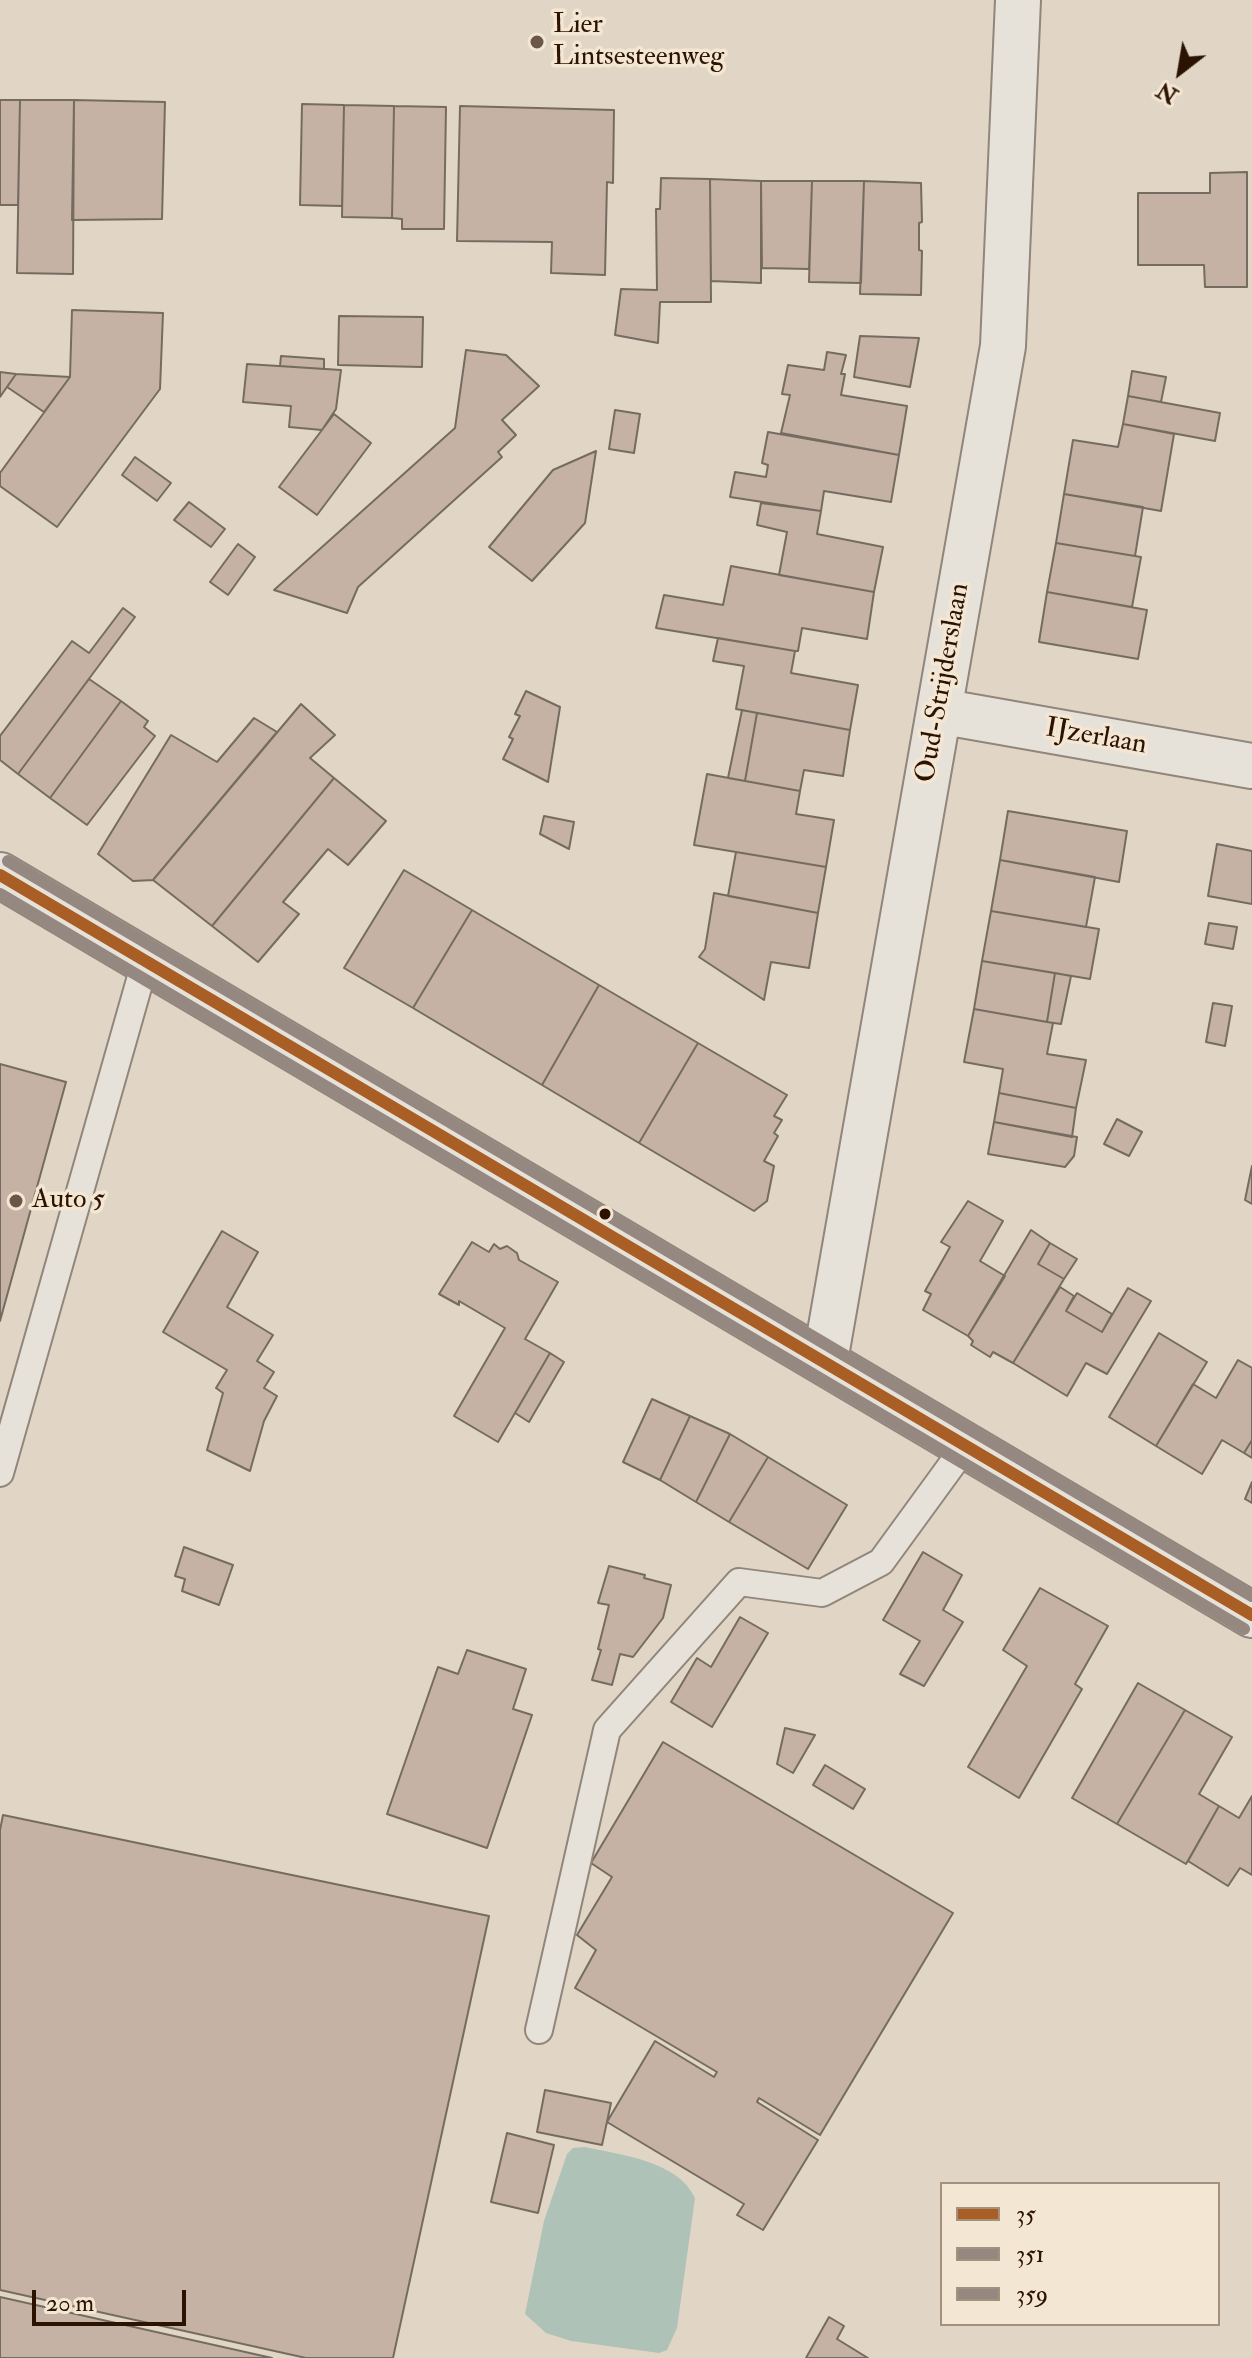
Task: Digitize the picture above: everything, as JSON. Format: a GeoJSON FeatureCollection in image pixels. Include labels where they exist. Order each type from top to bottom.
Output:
{"type":"FeatureCollection","features":[{"type":"Feature","properties":{"kind":"street","name":"Oud-Strijderslaan"},"geometry":{"type":"LineString","coordinates":[[825,1361],[1003,346],[1018,0]]}},
{"type":"Feature","properties":{"kind":"street","name":"IJzerlaan"},"geometry":{"type":"LineString","coordinates":[[939,711],[1252,766]]}},
{"type":"Feature","properties":{"kind":"street"},"geometry":{"type":"LineString","coordinates":[[0,875],[1252,1615]]}},
{"type":"Feature","properties":{"kind":"lane"},"geometry":{"type":"LineString","coordinates":[[0,1473],[146,959]]}},
{"type":"Feature","properties":{"kind":"lane"},"geometry":{"type":"LineString","coordinates":[[539,2030],[607,1730],[739,1582],[822,1593],[881,1562],[967,1444]]}},
{"type":"Feature","properties":{"kind":"shaded area"},"geometry":{"type":"Polygon","coordinates":[[[585,2147],[632,2157],[662,2168],[687,2186],[695,2198],[677,2328],[667,2350],[659,2353],[571,2341],[546,2333],[525,2314],[544,2221],[567,2154],[573,2148],[585,2147]]]}},
{"type":"Feature","properties":{"kind":"building"},"geometry":{"type":"Polygon","coordinates":[[[0,100],[20,100],[18,205],[0,205],[0,100]]]}},
{"type":"Feature","properties":{"kind":"building"},"geometry":{"type":"Polygon","coordinates":[[[20,100],[74,100],[73,274],[17,273],[20,100]]]}},
{"type":"Feature","properties":{"kind":"building"},"geometry":{"type":"Polygon","coordinates":[[[74,100],[165,102],[162,219],[72,220],[74,100]]]}},
{"type":"Feature","properties":{"kind":"building"},"geometry":{"type":"Polygon","coordinates":[[[302,104],[344,105],[342,206],[300,205],[302,104]]]}},
{"type":"Feature","properties":{"kind":"building"},"geometry":{"type":"Polygon","coordinates":[[[344,105],[394,106],[392,218],[342,217],[344,105]]]}},
{"type":"Feature","properties":{"kind":"building"},"geometry":{"type":"Polygon","coordinates":[[[394,106],[446,107],[444,229],[402,229],[402,219],[392,218],[394,106]]]}},
{"type":"Feature","properties":{"kind":"building"},"geometry":{"type":"Polygon","coordinates":[[[460,106],[614,110],[613,183],[607,182],[605,275],[551,273],[552,242],[457,241],[460,106]]]}},
{"type":"Feature","properties":{"kind":"building"},"geometry":{"type":"Polygon","coordinates":[[[1247,172],[1247,287],[1205,287],[1204,265],[1138,265],[1138,193],[1210,193],[1210,173],[1247,172]]]}},
{"type":"Feature","properties":{"kind":"building"},"geometry":{"type":"Polygon","coordinates":[[[661,178],[710,179],[711,302],[660,302],[658,343],[615,335],[621,289],[657,290],[656,209],[660,209],[661,178]]]}},
{"type":"Feature","properties":{"kind":"building"},"geometry":{"type":"Polygon","coordinates":[[[710,179],[761,181],[761,283],[711,281],[710,179]]]}},
{"type":"Feature","properties":{"kind":"building"},"geometry":{"type":"Polygon","coordinates":[[[761,181],[812,181],[809,269],[762,268],[761,181]]]}},
{"type":"Feature","properties":{"kind":"building"},"geometry":{"type":"Polygon","coordinates":[[[812,181],[864,181],[861,283],[809,282],[812,181]]]}},
{"type":"Feature","properties":{"kind":"building"},"geometry":{"type":"Polygon","coordinates":[[[864,181],[921,183],[921,295],[860,294],[864,181]]]}},
{"type":"Feature","properties":{"kind":"building"},"geometry":{"type":"Polygon","coordinates":[[[72,310],[163,313],[160,389],[57,527],[0,486],[0,473],[70,377],[72,310]]]}},
{"type":"Feature","properties":{"kind":"building"},"geometry":{"type":"Polygon","coordinates":[[[339,316],[423,317],[422,367],[338,365],[339,316]]]}},
{"type":"Feature","properties":{"kind":"building"},"geometry":{"type":"Polygon","coordinates":[[[860,336],[919,338],[910,387],[854,377],[860,336]]]}},
{"type":"Feature","properties":{"kind":"building"},"geometry":{"type":"Polygon","coordinates":[[[466,350],[506,355],[539,386],[502,420],[516,435],[498,452],[502,457],[358,587],[347,613],[274,590],[455,428],[466,350]]]}},
{"type":"Feature","properties":{"kind":"building"},"geometry":{"type":"Polygon","coordinates":[[[827,352],[846,355],[841,374],[845,374],[841,395],[907,406],[899,455],[781,433],[790,395],[782,394],[788,365],[824,370],[827,352]]]}},
{"type":"Feature","properties":{"kind":"building"},"geometry":{"type":"Polygon","coordinates":[[[281,356],[324,359],[324,369],[280,366],[281,356]]]}},
{"type":"Feature","properties":{"kind":"building"},"geometry":{"type":"Polygon","coordinates":[[[247,364],[341,370],[336,409],[322,430],[289,427],[291,406],[243,402],[247,364]]]}},
{"type":"Feature","properties":{"kind":"building"},"geometry":{"type":"Polygon","coordinates":[[[1132,371],[1166,377],[1161,402],[1128,396],[1132,371]]]}},
{"type":"Feature","properties":{"kind":"building"},"geometry":{"type":"Polygon","coordinates":[[[0,372],[16,374],[0,397],[0,372]]]}},
{"type":"Feature","properties":{"kind":"building"},"geometry":{"type":"Polygon","coordinates":[[[16,374],[70,377],[44,412],[7,387],[16,374]]]}},
{"type":"Feature","properties":{"kind":"building"},"geometry":{"type":"Polygon","coordinates":[[[1128,396],[1220,413],[1215,441],[1123,424],[1128,396]]]}},
{"type":"Feature","properties":{"kind":"building"},"geometry":{"type":"Polygon","coordinates":[[[615,410],[640,414],[634,453],[609,449],[615,410]]]}},
{"type":"Feature","properties":{"kind":"building"},"geometry":{"type":"Polygon","coordinates":[[[334,414],[371,443],[317,515],[279,487],[334,414]]]}},
{"type":"Feature","properties":{"kind":"building"},"geometry":{"type":"Polygon","coordinates":[[[1123,424],[1174,434],[1161,511],[1064,494],[1073,440],[1118,447],[1123,424]]]}},
{"type":"Feature","properties":{"kind":"building"},"geometry":{"type":"Polygon","coordinates":[[[768,432],[899,455],[891,502],[824,491],[821,511],[730,497],[735,472],[766,477],[768,465],[762,463],[768,432]]]}},
{"type":"Feature","properties":{"kind":"building"},"geometry":{"type":"Polygon","coordinates":[[[596,451],[585,523],[532,581],[489,547],[553,470],[596,451]]]}},
{"type":"Feature","properties":{"kind":"building"},"geometry":{"type":"Polygon","coordinates":[[[135,457],[171,483],[157,501],[122,475],[135,457]]]}},
{"type":"Feature","properties":{"kind":"building"},"geometry":{"type":"Polygon","coordinates":[[[1064,494],[1143,507],[1135,556],[1056,543],[1064,494]]]}},
{"type":"Feature","properties":{"kind":"building"},"geometry":{"type":"Polygon","coordinates":[[[189,502],[225,529],[211,547],[174,520],[189,502]]]}},
{"type":"Feature","properties":{"kind":"building"},"geometry":{"type":"Polygon","coordinates":[[[761,503],[821,511],[817,534],[883,547],[874,592],[779,575],[787,532],[757,525],[761,503]]]}},
{"type":"Feature","properties":{"kind":"building"},"geometry":{"type":"Polygon","coordinates":[[[1056,543],[1141,557],[1132,607],[1047,592],[1056,543]]]}},
{"type":"Feature","properties":{"kind":"building"},"geometry":{"type":"Polygon","coordinates":[[[238,544],[255,557],[228,595],[210,582],[238,544]]]}},
{"type":"Feature","properties":{"kind":"building"},"geometry":{"type":"Polygon","coordinates":[[[731,566],[874,592],[867,639],[802,628],[798,651],[795,651],[656,628],[664,595],[723,605],[731,566]]]}},
{"type":"Feature","properties":{"kind":"building"},"geometry":{"type":"Polygon","coordinates":[[[1047,592],[1147,610],[1138,659],[1039,642],[1047,592]]]}},
{"type":"Feature","properties":{"kind":"building"},"geometry":{"type":"Polygon","coordinates":[[[123,608],[135,617],[18,774],[0,760],[0,736],[72,641],[89,653],[123,608]]]}},
{"type":"Feature","properties":{"kind":"building"},"geometry":{"type":"Polygon","coordinates":[[[718,638],[795,651],[791,673],[858,685],[850,730],[736,709],[744,666],[713,661],[718,638]]]}},
{"type":"Feature","properties":{"kind":"building"},"geometry":{"type":"Polygon","coordinates":[[[89,679],[121,701],[50,798],[18,774],[89,679]]]}},
{"type":"Feature","properties":{"kind":"building"},"geometry":{"type":"Polygon","coordinates":[[[526,691],[560,707],[548,782],[503,759],[513,739],[509,737],[520,716],[515,714],[526,691]]]}},
{"type":"Feature","properties":{"kind":"building"},"geometry":{"type":"Polygon","coordinates":[[[121,701],[148,721],[144,727],[155,736],[87,825],[50,798],[121,701]]]}},
{"type":"Feature","properties":{"kind":"building"},"geometry":{"type":"Polygon","coordinates":[[[301,704],[335,735],[310,758],[334,778],[212,926],[153,880],[301,704]]]}},
{"type":"Feature","properties":{"kind":"building"},"geometry":{"type":"Polygon","coordinates":[[[742,710],[757,713],[745,781],[728,778],[742,710]]]}},
{"type":"Feature","properties":{"kind":"building"},"geometry":{"type":"Polygon","coordinates":[[[757,713],[850,730],[843,776],[804,770],[800,791],[745,781],[757,713]]]}},
{"type":"Feature","properties":{"kind":"building"},"geometry":{"type":"Polygon","coordinates":[[[254,718],[277,732],[153,880],[133,881],[98,854],[171,735],[217,762],[254,718]]]}},
{"type":"Feature","properties":{"kind":"building"},"geometry":{"type":"Polygon","coordinates":[[[707,774],[800,791],[796,814],[834,820],[826,867],[694,845],[707,774]]]}},
{"type":"Feature","properties":{"kind":"building"},"geometry":{"type":"Polygon","coordinates":[[[334,778],[386,821],[348,865],[328,849],[283,902],[299,914],[258,962],[212,926],[334,778]]]}},
{"type":"Feature","properties":{"kind":"building"},"geometry":{"type":"Polygon","coordinates":[[[1008,811],[1127,831],[1119,882],[1000,860],[1008,811]]]}},
{"type":"Feature","properties":{"kind":"building"},"geometry":{"type":"Polygon","coordinates":[[[544,816],[574,822],[569,849],[540,834],[544,816]]]}},
{"type":"Feature","properties":{"kind":"building"},"geometry":{"type":"Polygon","coordinates":[[[1217,844],[1252,851],[1252,904],[1208,896],[1217,844]]]}},
{"type":"Feature","properties":{"kind":"building"},"geometry":{"type":"Polygon","coordinates":[[[736,852],[826,867],[818,913],[728,896],[736,852]]]}},
{"type":"Feature","properties":{"kind":"building"},"geometry":{"type":"Polygon","coordinates":[[[1000,860],[1095,877],[1086,927],[991,911],[1000,860]]]}},
{"type":"Feature","properties":{"kind":"building"},"geometry":{"type":"Polygon","coordinates":[[[404,870],[472,910],[413,1008],[344,968],[404,870]]]}},
{"type":"Feature","properties":{"kind":"building"},"geometry":{"type":"Polygon","coordinates":[[[714,893],[818,913],[809,968],[771,962],[764,1000],[699,957],[705,949],[714,893]]]}},
{"type":"Feature","properties":{"kind":"building"},"geometry":{"type":"Polygon","coordinates":[[[472,910],[599,985],[542,1085],[413,1008],[472,910]]]}},
{"type":"Feature","properties":{"kind":"building"},"geometry":{"type":"Polygon","coordinates":[[[991,911],[1099,929],[1090,979],[982,961],[991,911]]]}},
{"type":"Feature","properties":{"kind":"building"},"geometry":{"type":"Polygon","coordinates":[[[1209,923],[1237,927],[1233,949],[1205,944],[1209,923]]]}},
{"type":"Feature","properties":{"kind":"building"},"geometry":{"type":"Polygon","coordinates":[[[982,961],[1055,973],[1047,1022],[974,1009],[982,961]]]}},
{"type":"Feature","properties":{"kind":"building"},"geometry":{"type":"Polygon","coordinates":[[[1055,973],[1071,976],[1061,1024],[1047,1022],[1055,973]]]}},
{"type":"Feature","properties":{"kind":"building"},"geometry":{"type":"Polygon","coordinates":[[[599,985],[698,1043],[639,1143],[542,1085],[599,985]]]}},
{"type":"Feature","properties":{"kind":"building"},"geometry":{"type":"Polygon","coordinates":[[[1213,1003],[1232,1006],[1225,1046],[1206,1042],[1213,1003]]]}},
{"type":"Feature","properties":{"kind":"building"},"geometry":{"type":"Polygon","coordinates":[[[974,1009],[1053,1023],[1047,1054],[1086,1060],[1076,1108],[999,1093],[1003,1069],[964,1062],[974,1009]]]}},
{"type":"Feature","properties":{"kind":"building"},"geometry":{"type":"Polygon","coordinates":[[[698,1043],[787,1095],[774,1116],[782,1120],[774,1133],[778,1136],[764,1161],[774,1166],[767,1201],[754,1211],[639,1143],[698,1043]]]}},
{"type":"Feature","properties":{"kind":"building","name":"Auto 5"},"geometry":{"type":"Polygon","coordinates":[[[0,1064],[66,1082],[0,1321],[0,1064]]]}},
{"type":"Feature","properties":{"kind":"building"},"geometry":{"type":"Polygon","coordinates":[[[999,1093],[1076,1108],[1072,1137],[994,1122],[999,1093]]]}},
{"type":"Feature","properties":{"kind":"building"},"geometry":{"type":"Polygon","coordinates":[[[1117,1119],[1142,1132],[1129,1156],[1104,1144],[1117,1119]]]}},
{"type":"Feature","properties":{"kind":"building"},"geometry":{"type":"Polygon","coordinates":[[[994,1122],[1077,1137],[1074,1156],[1065,1167],[988,1154],[994,1122]]]}},
{"type":"Feature","properties":{"kind":"building"},"geometry":{"type":"Polygon","coordinates":[[[1252,1166],[1252,1204],[1245,1200],[1252,1166]]]}},
{"type":"Feature","properties":{"kind":"building"},"geometry":{"type":"Polygon","coordinates":[[[968,1201],[1003,1221],[980,1261],[1005,1276],[968,1336],[923,1310],[931,1294],[925,1291],[950,1247],[941,1242],[968,1201]]]}},
{"type":"Feature","properties":{"kind":"building"},"geometry":{"type":"Polygon","coordinates":[[[1031,1230],[1050,1243],[1038,1264],[1064,1279],[1013,1363],[993,1352],[990,1357],[971,1345],[973,1341],[968,1336],[1031,1230]]]}},
{"type":"Feature","properties":{"kind":"building"},"geometry":{"type":"Polygon","coordinates":[[[222,1231],[258,1252],[227,1307],[273,1335],[257,1361],[274,1372],[264,1388],[277,1396],[264,1421],[250,1471],[207,1450],[223,1393],[216,1388],[227,1370],[163,1332],[222,1231]]]}},
{"type":"Feature","properties":{"kind":"building"},"geometry":{"type":"Polygon","coordinates":[[[472,1242],[489,1252],[494,1244],[500,1249],[507,1246],[517,1253],[519,1260],[558,1282],[525,1339],[550,1353],[498,1442],[454,1416],[505,1328],[459,1301],[459,1305],[439,1294],[472,1242]]]}},
{"type":"Feature","properties":{"kind":"building"},"geometry":{"type":"Polygon","coordinates":[[[1050,1243],[1077,1259],[1064,1279],[1038,1264],[1050,1243]]]}},
{"type":"Feature","properties":{"kind":"building"},"geometry":{"type":"Polygon","coordinates":[[[1060,1287],[1074,1296],[1066,1311],[1102,1332],[1128,1288],[1151,1301],[1107,1374],[1086,1363],[1067,1396],[1013,1363],[1060,1287]]]}},
{"type":"Feature","properties":{"kind":"building"},"geometry":{"type":"Polygon","coordinates":[[[1077,1293],[1112,1314],[1102,1332],[1066,1311],[1077,1293]]]}},
{"type":"Feature","properties":{"kind":"building"},"geometry":{"type":"Polygon","coordinates":[[[1159,1333],[1207,1362],[1156,1446],[1109,1417],[1159,1333]]]}},
{"type":"Feature","properties":{"kind":"building"},"geometry":{"type":"Polygon","coordinates":[[[550,1353],[564,1362],[529,1422],[515,1413],[550,1353]]]}},
{"type":"Feature","properties":{"kind":"building"},"geometry":{"type":"Polygon","coordinates":[[[1238,1360],[1252,1368],[1252,1440],[1244,1453],[1222,1440],[1202,1474],[1156,1446],[1193,1384],[1216,1398],[1238,1360]]]}},
{"type":"Feature","properties":{"kind":"building"},"geometry":{"type":"Polygon","coordinates":[[[652,1399],[690,1416],[660,1480],[623,1462],[652,1399]]]}},
{"type":"Feature","properties":{"kind":"building"},"geometry":{"type":"Polygon","coordinates":[[[690,1416],[730,1434],[696,1502],[660,1480],[690,1416]]]}},
{"type":"Feature","properties":{"kind":"building"},"geometry":{"type":"Polygon","coordinates":[[[730,1434],[768,1457],[729,1522],[696,1502],[730,1434]]]}},
{"type":"Feature","properties":{"kind":"building"},"geometry":{"type":"Polygon","coordinates":[[[1252,1440],[1252,1458],[1244,1453],[1252,1440]]]}},
{"type":"Feature","properties":{"kind":"building"},"geometry":{"type":"Polygon","coordinates":[[[768,1457],[847,1505],[808,1569],[729,1522],[768,1457]]]}},
{"type":"Feature","properties":{"kind":"building"},"geometry":{"type":"Polygon","coordinates":[[[1252,1482],[1252,1503],[1245,1499],[1252,1482]]]}},
{"type":"Feature","properties":{"kind":"building"},"geometry":{"type":"Polygon","coordinates":[[[184,1547],[233,1565],[219,1605],[182,1591],[185,1579],[175,1576],[184,1547]]]}},
{"type":"Feature","properties":{"kind":"building"},"geometry":{"type":"Polygon","coordinates":[[[923,1552],[962,1575],[943,1610],[963,1622],[924,1686],[900,1674],[920,1641],[883,1620],[923,1552]]]}},
{"type":"Feature","properties":{"kind":"building"},"geometry":{"type":"Polygon","coordinates":[[[609,1566],[671,1585],[663,1618],[633,1657],[620,1654],[612,1685],[592,1680],[609,1605],[598,1603],[609,1566]]]}},
{"type":"Feature","properties":{"kind":"building"},"geometry":{"type":"Polygon","coordinates":[[[1040,1588],[1108,1626],[1075,1684],[1082,1689],[1019,1798],[968,1767],[1027,1666],[1003,1650],[1040,1588]]]}},
{"type":"Feature","properties":{"kind":"building"},"geometry":{"type":"Polygon","coordinates":[[[740,1617],[768,1633],[712,1727],[671,1702],[697,1658],[711,1667],[740,1617]]]}},
{"type":"Feature","properties":{"kind":"building"},"geometry":{"type":"Polygon","coordinates":[[[467,1650],[526,1669],[513,1709],[532,1715],[487,1848],[387,1814],[438,1667],[458,1674],[467,1650]]]}},
{"type":"Feature","properties":{"kind":"building"},"geometry":{"type":"Polygon","coordinates":[[[1138,1683],[1185,1710],[1117,1824],[1072,1798],[1138,1683]]]}},
{"type":"Feature","properties":{"kind":"building"},"geometry":{"type":"Polygon","coordinates":[[[1185,1710],[1232,1737],[1199,1794],[1219,1806],[1186,1864],[1117,1824],[1185,1710]]]}},
{"type":"Feature","properties":{"kind":"building"},"geometry":{"type":"Polygon","coordinates":[[[785,1728],[815,1735],[793,1773],[777,1764],[785,1728]]]}},
{"type":"Feature","properties":{"kind":"building"},"geometry":{"type":"Polygon","coordinates":[[[663,1742],[953,1913],[820,2135],[759,2098],[757,2102],[818,2140],[763,2230],[737,2215],[744,2204],[607,2122],[655,2041],[714,2077],[717,2072],[575,1988],[596,1950],[577,1935],[612,1877],[591,1863],[663,1742]]]}},
{"type":"Feature","properties":{"kind":"building"},"geometry":{"type":"Polygon","coordinates":[[[825,1765],[865,1789],[853,1809],[813,1785],[825,1765]]]}},
{"type":"Feature","properties":{"kind":"building"},"geometry":{"type":"Polygon","coordinates":[[[1252,1796],[1252,1875],[1240,1868],[1228,1886],[1188,1861],[1219,1806],[1239,1818],[1252,1796]]]}},
{"type":"Feature","properties":{"kind":"building"},"geometry":{"type":"Polygon","coordinates":[[[3,1815],[489,1916],[393,2358],[306,2358],[0,2290],[0,1830],[3,1815]]]}},
{"type":"Feature","properties":{"kind":"building"},"geometry":{"type":"Polygon","coordinates":[[[545,2090],[611,2103],[602,2145],[537,2132],[545,2090]]]}},
{"type":"Feature","properties":{"kind":"building"},"geometry":{"type":"Polygon","coordinates":[[[507,2133],[554,2145],[538,2213],[491,2202],[507,2133]]]}},
{"type":"Feature","properties":{"kind":"building"},"geometry":{"type":"Polygon","coordinates":[[[0,2297],[272,2358],[0,2358],[0,2297]]]}},
{"type":"Feature","properties":{"kind":"building"},"geometry":{"type":"Polygon","coordinates":[[[829,2317],[844,2326],[837,2339],[868,2358],[806,2358],[829,2317]]]}},
{"type":"Feature","properties":{"kind":"transit line","name":"359"},"geometry":{"type":"LineString","coordinates":[[8,861],[1252,1596]]}},
{"type":"Feature","properties":{"kind":"transit line","name":"35"},"geometry":{"type":"LineString","coordinates":[[0,875],[1252,1615]]}},
{"type":"Feature","properties":{"kind":"transit line","name":"351"},"geometry":{"type":"LineString","coordinates":[[0,894],[1244,1629]]}},
{"type":"Feature","properties":{"kind":"place","name":"Lier Lintsesteenweg"},"geometry":{"type":"Point","coordinates":[537,42]}},
{"type":"Feature","properties":{"kind":"place","name":"Auto 5"},"geometry":{"type":"Point","coordinates":[16,1201]}}]}
